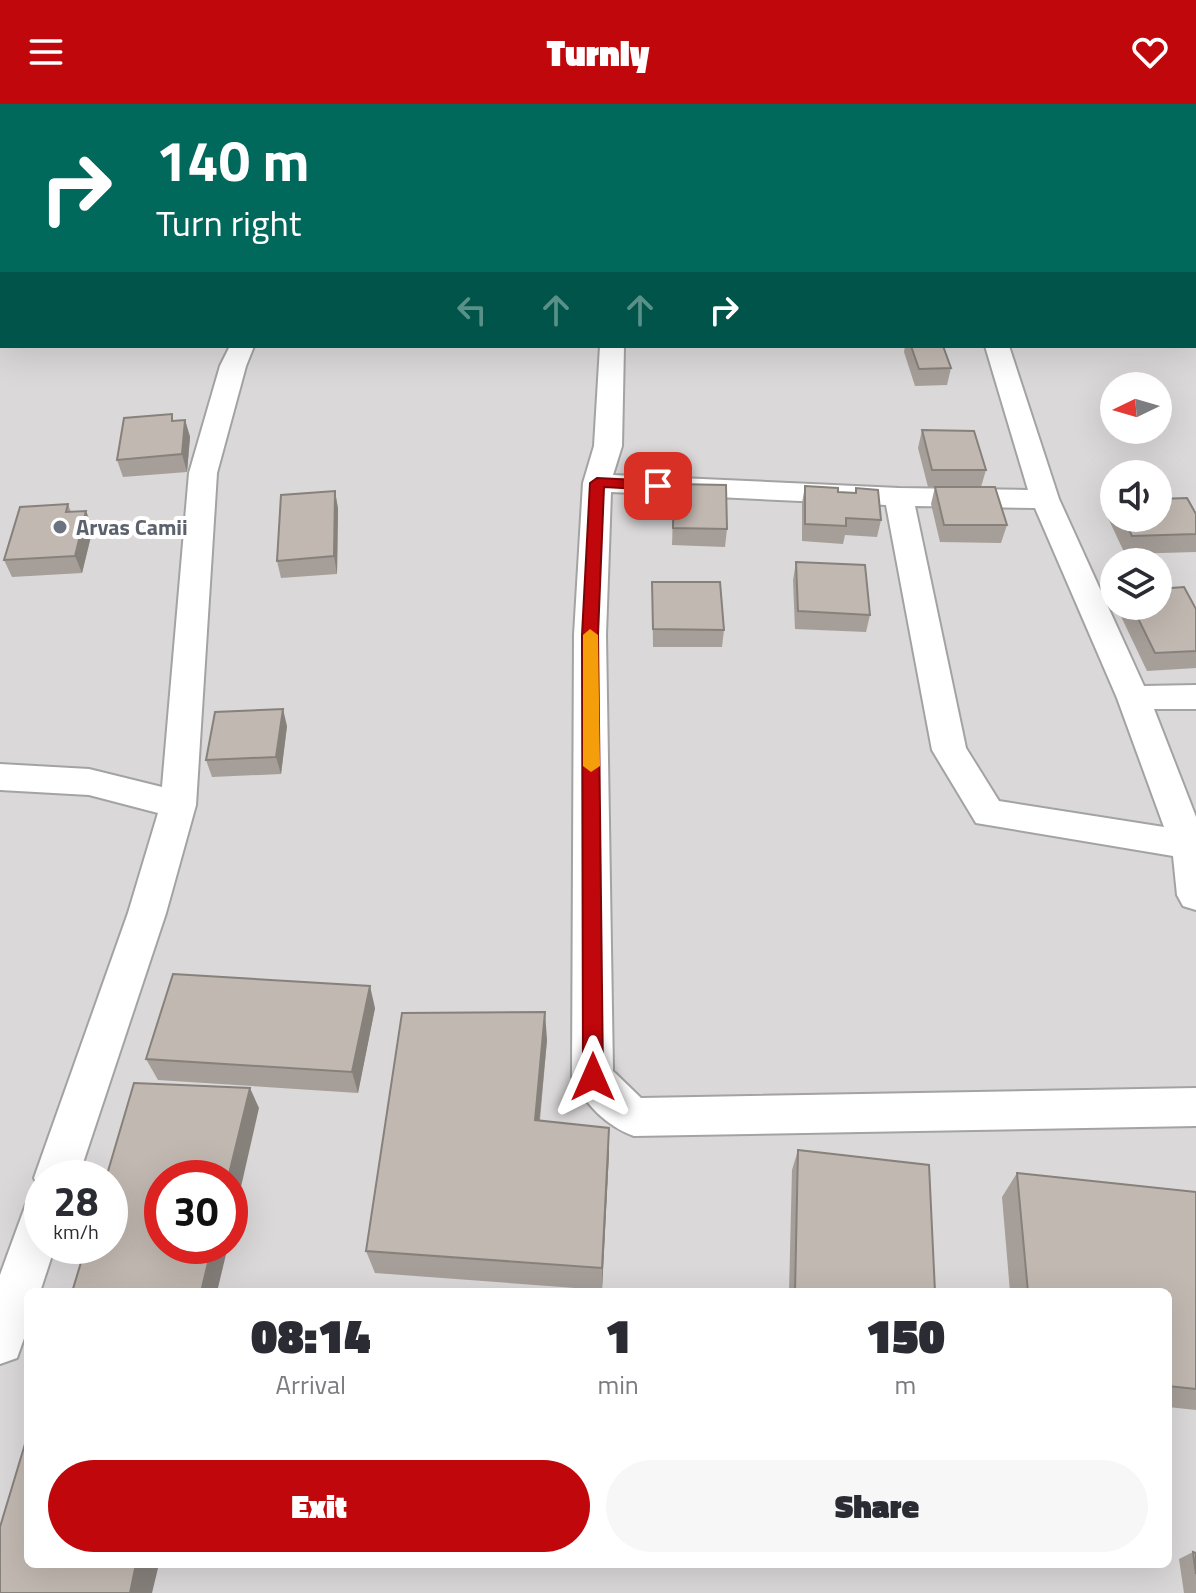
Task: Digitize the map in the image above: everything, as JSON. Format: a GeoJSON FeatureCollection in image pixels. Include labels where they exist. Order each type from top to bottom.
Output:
{"type":"FeatureCollection","features":[{"type":"Feature","properties":{"kind":"street"},"geometry":{"type":"LineString","coordinates":[[62,1160],[147,913],[178,805],[203,473],[233,366],[241,348]]}},
{"type":"Feature","properties":{"kind":"street"},"geometry":{"type":"LineString","coordinates":[[612,348],[608,446],[597,483],[590,635],[593,1077],[610,1098],[634,1117],[1196,1107]]}},
{"type":"Feature","properties":{"kind":"street"},"geometry":{"type":"LineString","coordinates":[[998,348],[1045,499],[1133,698],[1189,845],[1196,895]]}},
{"type":"Feature","properties":{"kind":"street"},"geometry":{"type":"LineString","coordinates":[[597,483],[899,497],[1045,499]]}},
{"type":"Feature","properties":{"kind":"street"},"geometry":{"type":"LineString","coordinates":[[899,497],[949,750],[988,813],[1189,845]]}},
{"type":"Feature","properties":{"kind":"street"},"geometry":{"type":"LineString","coordinates":[[1133,698],[1196,697]]}},
{"type":"Feature","properties":{"kind":"street"},"geometry":{"type":"LineString","coordinates":[[0,777],[89,782],[178,805]]}},
{"type":"Feature","properties":{"kind":"street"},"geometry":{"type":"LineString","coordinates":[[0,1341],[27,1264]]}},
{"type":"Feature","properties":{"kind":"shaded area"},"geometry":{"type":"Polygon","coordinates":[[[0,348],[1196,348],[1196,1593],[0,1593],[0,348]]]}},
{"type":"Feature","properties":{"kind":"building"},"geometry":{"type":"Polygon","coordinates":[[[912,348],[944,348],[951,368],[919,369],[912,348]]]}},
{"type":"Feature","properties":{"kind":"building"},"geometry":{"type":"Polygon","coordinates":[[[172,414],[172,421],[185,420],[182,454],[117,460],[124,418],[172,414]]]}},
{"type":"Feature","properties":{"kind":"building"},"geometry":{"type":"Polygon","coordinates":[[[922,430],[974,431],[986,470],[932,470],[922,430]]]}},
{"type":"Feature","properties":{"kind":"building"},"geometry":{"type":"Polygon","coordinates":[[[674,484],[726,485],[727,529],[673,528],[674,484]]]}},
{"type":"Feature","properties":{"kind":"building"},"geometry":{"type":"Polygon","coordinates":[[[805,486],[838,488],[838,492],[856,493],[856,488],[878,490],[881,520],[846,518],[846,526],[805,524],[805,486]]]}},
{"type":"Feature","properties":{"kind":"building"},"geometry":{"type":"Polygon","coordinates":[[[935,487],[995,487],[1007,525],[944,525],[935,487]]]}},
{"type":"Feature","properties":{"kind":"building"},"geometry":{"type":"Polygon","coordinates":[[[335,491],[334,556],[277,561],[281,495],[335,491]]]}},
{"type":"Feature","properties":{"kind":"building"},"geometry":{"type":"Polygon","coordinates":[[[1187,498],[1196,514],[1196,534],[1132,536],[1130,532],[1172,532],[1172,499],[1187,498]]]}},
{"type":"Feature","properties":{"kind":"building"},"geometry":{"type":"Polygon","coordinates":[[[68,504],[66,512],[86,511],[75,556],[4,560],[20,507],[68,504]]]}},
{"type":"Feature","properties":{"kind":"building"},"geometry":{"type":"Polygon","coordinates":[[[796,562],[865,565],[870,615],[798,611],[796,562]]]}},
{"type":"Feature","properties":{"kind":"building"},"geometry":{"type":"Polygon","coordinates":[[[652,582],[720,582],[724,630],[653,629],[652,582]]]}},
{"type":"Feature","properties":{"kind":"building"},"geometry":{"type":"Polygon","coordinates":[[[1184,587],[1196,609],[1196,651],[1155,653],[1139,620],[1172,620],[1172,588],[1184,587]]]}},
{"type":"Feature","properties":{"kind":"building"},"geometry":{"type":"Polygon","coordinates":[[[283,709],[276,757],[206,760],[215,712],[283,709]]]}},
{"type":"Feature","properties":{"kind":"building"},"geometry":{"type":"Polygon","coordinates":[[[173,974],[370,986],[352,1072],[146,1059],[173,974]]]}},
{"type":"Feature","properties":{"kind":"building"},"geometry":{"type":"Polygon","coordinates":[[[545,1012],[535,1120],[609,1128],[602,1268],[366,1251],[402,1013],[545,1012]]]}},
{"type":"Feature","properties":{"kind":"building"},"geometry":{"type":"Polygon","coordinates":[[[134,1083],[250,1088],[232,1160],[144,1160],[144,1264],[208,1264],[202,1288],[73,1288],[81,1264],[128,1264],[128,1160],[111,1160],[134,1083]]]}},
{"type":"Feature","properties":{"kind":"building"},"geometry":{"type":"Polygon","coordinates":[[[798,1150],[929,1165],[935,1288],[795,1288],[798,1150]]]}},
{"type":"Feature","properties":{"kind":"building"},"geometry":{"type":"Polygon","coordinates":[[[1017,1173],[1196,1192],[1196,1389],[1172,1386],[1172,1288],[1028,1288],[1017,1173]]]}},
{"type":"Feature","properties":{"kind":"building"},"geometry":{"type":"Polygon","coordinates":[[[24,1447],[24,1568],[135,1568],[130,1593],[0,1593],[0,1527],[24,1447]]]}},
{"type":"Feature","properties":{"kind":"slow traffic"},"geometry":{"type":"LineString","coordinates":[[590,635],[591,766]]}},
{"type":"Feature","properties":{"kind":"place","name":"Arvas Camii"},"geometry":{"type":"Point","coordinates":[60,527]}},
{"type":"Feature","properties":{"kind":"route"},"geometry":{"type":"LineString","coordinates":[[593,1077],[590,635],[597,483],[658,486]]}}]}
